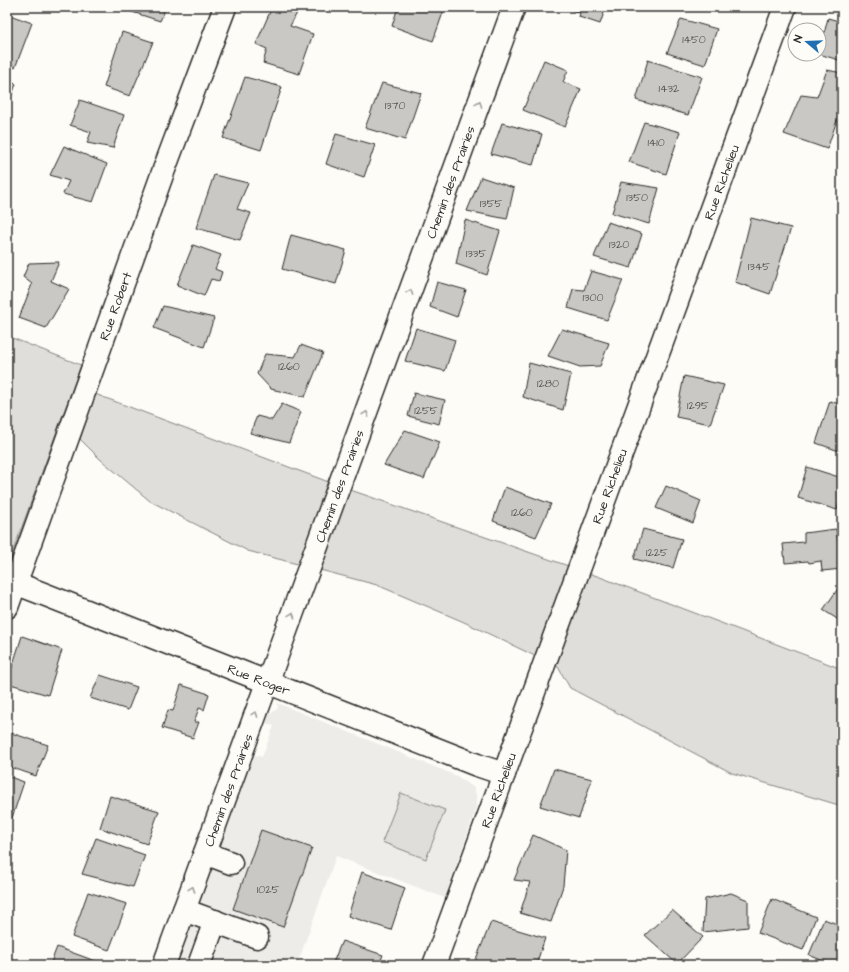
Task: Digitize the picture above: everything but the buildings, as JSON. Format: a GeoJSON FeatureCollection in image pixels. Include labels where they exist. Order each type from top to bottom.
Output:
{"type":"FeatureCollection","features":[{"type":"Feature","properties":{"kind":"street","name":"Rue Robert"},"geometry":{"type":"LineString","coordinates":[[7,607],[11,583],[225,7]]}},
{"type":"Feature","properties":{"kind":"street","name":"Chemin des Prairies"},"geometry":{"type":"LineString","coordinates":[[164,965],[514,7]]}},
{"type":"Feature","properties":{"kind":"street","name":"Rue Richelieu"},"geometry":{"type":"LineString","coordinates":[[434,965],[785,7]]}},
{"type":"Feature","properties":{"kind":"street","name":"Rue Roger"},"geometry":{"type":"LineString","coordinates":[[11,583],[504,774]]}},
{"type":"Feature","properties":{"kind":"street"},"geometry":{"type":"LineString","coordinates":[[205,853],[231,863]]}},
{"type":"Feature","properties":{"kind":"street"},"geometry":{"type":"LineString","coordinates":[[184,910],[257,936]]}},
{"type":"Feature","properties":{"kind":"street"},"geometry":{"type":"LineString","coordinates":[[199,965],[215,921]]}},
{"type":"Feature","properties":{"kind":"shaded area"},"geometry":{"type":"Polygon","coordinates":[[[7,336],[81,365],[7,568],[7,336]]]}},
{"type":"Feature","properties":{"kind":"shaded area"},"geometry":{"type":"Polygon","coordinates":[[[95,394],[342,487],[600,577],[842,669],[842,806],[732,773],[570,688],[558,667],[464,622],[377,585],[248,551],[150,501],[100,459],[80,439],[95,394]]]}},
{"type":"Feature","properties":{"kind":"shaded area"},"geometry":{"type":"Polygon","coordinates":[[[277,703],[457,776],[474,788],[477,798],[475,812],[445,898],[336,856],[297,965],[174,965],[251,754],[262,757],[274,726],[266,723],[268,716],[278,708],[277,703]]]}},
{"type":"Feature","properties":{"kind":"shaded area"},"geometry":{"type":"Polygon","coordinates":[[[401,793],[445,810],[426,859],[382,842],[401,793]]]}}]}
